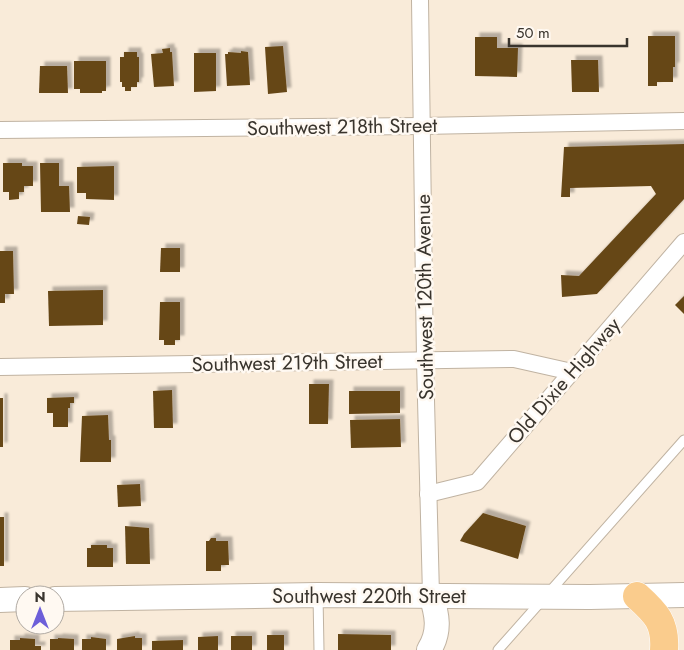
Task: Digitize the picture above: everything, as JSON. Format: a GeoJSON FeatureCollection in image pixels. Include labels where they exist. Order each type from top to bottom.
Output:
{"type":"FeatureCollection","features":[{"type":"Feature","properties":{"kind":"highway"},"geometry":{"type":"LineString","coordinates":[[637,596],[653,611],[662,624],[666,650]]}},
{"type":"Feature","properties":{"kind":"highway"},"geometry":{"type":"LineString","coordinates":[[666,650],[684,632]]}},
{"type":"Feature","properties":{"kind":"street","name":"Southwest 120th Avenue"},"geometry":{"type":"LineString","coordinates":[[420,0],[425,361],[432,595]]}},
{"type":"Feature","properties":{"kind":"street","name":"Southwest 218th Street"},"geometry":{"type":"LineString","coordinates":[[0,130],[422,126],[684,121]]}},
{"type":"Feature","properties":{"kind":"street","name":"Old Dixie Highway"},"geometry":{"type":"LineString","coordinates":[[428,494],[477,482],[684,242]]}},
{"type":"Feature","properties":{"kind":"street","name":"Southwest 219th Street"},"geometry":{"type":"LineString","coordinates":[[0,367],[514,359],[572,372]]}},
{"type":"Feature","properties":{"kind":"street","name":"Southwest 220th Street"},"geometry":{"type":"LineString","coordinates":[[65,599],[318,595],[684,595]]}},
{"type":"Feature","properties":{"kind":"street"},"geometry":{"type":"LineString","coordinates":[[430,650],[435,637],[438,616],[432,595]]}},
{"type":"Feature","properties":{"kind":"street"},"geometry":{"type":"LineString","coordinates":[[0,600],[15,599]]}},
{"type":"Feature","properties":{"kind":"lane"},"geometry":{"type":"LineString","coordinates":[[498,650],[684,440]]}},
{"type":"Feature","properties":{"kind":"lane"},"geometry":{"type":"LineString","coordinates":[[318,595],[319,650]]}},
{"type":"Feature","properties":{"kind":"building"},"geometry":{"type":"Polygon","coordinates":[[[648,36],[675,36],[673,82],[657,82],[657,86],[648,86],[648,36]]]}},
{"type":"Feature","properties":{"kind":"building"},"geometry":{"type":"Polygon","coordinates":[[[475,37],[497,37],[497,48],[518,48],[517,77],[475,76],[475,37]]]}},
{"type":"Feature","properties":{"kind":"building"},"geometry":{"type":"Polygon","coordinates":[[[283,46],[287,92],[268,94],[265,47],[283,46]]]}},
{"type":"Feature","properties":{"kind":"building"},"geometry":{"type":"Polygon","coordinates":[[[170,48],[170,52],[172,52],[174,86],[154,87],[151,54],[163,53],[162,49],[170,48]]]}},
{"type":"Feature","properties":{"kind":"building"},"geometry":{"type":"Polygon","coordinates":[[[241,51],[248,52],[250,85],[227,86],[225,54],[228,54],[228,52],[241,53],[241,51]]]}},
{"type":"Feature","properties":{"kind":"building"},"geometry":{"type":"Polygon","coordinates":[[[124,52],[137,52],[137,57],[139,57],[139,82],[137,82],[137,87],[131,87],[131,91],[125,91],[125,87],[122,87],[122,82],[120,82],[120,57],[124,57],[124,52]]]}},
{"type":"Feature","properties":{"kind":"building"},"geometry":{"type":"Polygon","coordinates":[[[194,53],[216,53],[216,91],[194,92],[194,53]]]}},
{"type":"Feature","properties":{"kind":"building"},"geometry":{"type":"Polygon","coordinates":[[[571,60],[598,60],[599,92],[572,92],[571,60]]]}},
{"type":"Feature","properties":{"kind":"building"},"geometry":{"type":"Polygon","coordinates":[[[74,61],[106,61],[106,91],[102,91],[102,93],[80,93],[80,89],[74,89],[74,61]]]}},
{"type":"Feature","properties":{"kind":"building"},"geometry":{"type":"Polygon","coordinates":[[[40,66],[67,66],[68,93],[39,93],[40,66]]]}},
{"type":"Feature","properties":{"kind":"building"},"geometry":{"type":"Polygon","coordinates":[[[684,144],[684,199],[597,294],[562,297],[561,275],[579,276],[656,194],[651,186],[570,188],[570,197],[561,197],[564,147],[684,144]]]}},
{"type":"Feature","properties":{"kind":"building"},"geometry":{"type":"Polygon","coordinates":[[[3,163],[22,163],[22,166],[33,166],[33,186],[24,186],[24,192],[19,192],[19,199],[9,200],[9,192],[3,192],[3,163]]]}},
{"type":"Feature","properties":{"kind":"building"},"geometry":{"type":"Polygon","coordinates":[[[40,163],[59,163],[59,186],[69,186],[70,212],[41,212],[40,163]]]}},
{"type":"Feature","properties":{"kind":"building"},"geometry":{"type":"Polygon","coordinates":[[[114,166],[114,200],[86,199],[86,193],[77,193],[77,167],[114,166]]]}},
{"type":"Feature","properties":{"kind":"building"},"geometry":{"type":"Polygon","coordinates":[[[78,216],[90,217],[89,225],[77,224],[78,216]]]}},
{"type":"Feature","properties":{"kind":"building"},"geometry":{"type":"Polygon","coordinates":[[[161,248],[180,248],[180,272],[160,272],[161,248]]]}},
{"type":"Feature","properties":{"kind":"building"},"geometry":{"type":"Polygon","coordinates":[[[0,251],[13,251],[14,294],[5,294],[5,303],[0,303],[0,251]]]}},
{"type":"Feature","properties":{"kind":"building"},"geometry":{"type":"Polygon","coordinates":[[[103,290],[103,325],[49,326],[48,291],[103,290]]]}},
{"type":"Feature","properties":{"kind":"building"},"geometry":{"type":"Polygon","coordinates":[[[684,296],[684,314],[675,305],[684,296]]]}},
{"type":"Feature","properties":{"kind":"building"},"geometry":{"type":"Polygon","coordinates":[[[160,302],[180,302],[180,340],[175,340],[175,345],[164,345],[164,340],[159,340],[160,302]]]}},
{"type":"Feature","properties":{"kind":"building"},"geometry":{"type":"Polygon","coordinates":[[[309,384],[329,384],[328,424],[309,424],[309,384]]]}},
{"type":"Feature","properties":{"kind":"building"},"geometry":{"type":"Polygon","coordinates":[[[172,390],[173,428],[154,428],[153,391],[172,390]]]}},
{"type":"Feature","properties":{"kind":"building"},"geometry":{"type":"Polygon","coordinates":[[[349,391],[400,391],[400,413],[349,414],[349,391]]]}},
{"type":"Feature","properties":{"kind":"building"},"geometry":{"type":"Polygon","coordinates":[[[74,397],[74,403],[70,403],[70,408],[68,408],[68,427],[53,427],[53,413],[47,413],[47,398],[74,397]]]}},
{"type":"Feature","properties":{"kind":"building"},"geometry":{"type":"Polygon","coordinates":[[[0,398],[3,398],[3,447],[0,447],[0,398]]]}},
{"type":"Feature","properties":{"kind":"building"},"geometry":{"type":"Polygon","coordinates":[[[108,415],[111,462],[80,462],[82,416],[108,415]]]}},
{"type":"Feature","properties":{"kind":"building"},"geometry":{"type":"Polygon","coordinates":[[[400,419],[401,447],[351,448],[350,420],[400,419]]]}},
{"type":"Feature","properties":{"kind":"building"},"geometry":{"type":"Polygon","coordinates":[[[140,484],[141,506],[118,507],[117,485],[140,484]]]}},
{"type":"Feature","properties":{"kind":"building"},"geometry":{"type":"Polygon","coordinates":[[[483,513],[526,526],[518,559],[460,541],[483,513]]]}},
{"type":"Feature","properties":{"kind":"building"},"geometry":{"type":"Polygon","coordinates":[[[0,517],[4,517],[4,566],[0,566],[0,517]]]}},
{"type":"Feature","properties":{"kind":"building"},"geometry":{"type":"Polygon","coordinates":[[[125,526],[149,528],[150,564],[126,564],[125,526]]]}},
{"type":"Feature","properties":{"kind":"building"},"geometry":{"type":"Polygon","coordinates":[[[211,538],[216,538],[216,541],[228,541],[229,565],[221,565],[221,571],[206,571],[206,541],[209,541],[211,538]]]}},
{"type":"Feature","properties":{"kind":"building"},"geometry":{"type":"Polygon","coordinates":[[[91,545],[107,545],[107,548],[113,548],[113,567],[87,567],[87,548],[91,548],[91,545]]]}},
{"type":"Feature","properties":{"kind":"building"},"geometry":{"type":"Polygon","coordinates":[[[338,634],[391,635],[391,650],[338,650],[338,634]]]}},
{"type":"Feature","properties":{"kind":"building"},"geometry":{"type":"Polygon","coordinates":[[[267,635],[284,635],[284,650],[267,650],[267,635]]]}},
{"type":"Feature","properties":{"kind":"building"},"geometry":{"type":"Polygon","coordinates":[[[135,636],[135,638],[142,638],[142,650],[117,650],[117,639],[135,636]]]}},
{"type":"Feature","properties":{"kind":"building"},"geometry":{"type":"Polygon","coordinates":[[[218,636],[218,650],[198,650],[198,637],[218,636]]]}},
{"type":"Feature","properties":{"kind":"building"},"geometry":{"type":"Polygon","coordinates":[[[231,636],[252,636],[252,650],[231,650],[231,636]]]}},
{"type":"Feature","properties":{"kind":"building"},"geometry":{"type":"Polygon","coordinates":[[[91,637],[106,639],[106,650],[82,650],[82,639],[91,639],[91,637]]]}},
{"type":"Feature","properties":{"kind":"building"},"geometry":{"type":"Polygon","coordinates":[[[20,638],[35,639],[35,646],[41,646],[41,650],[10,650],[10,640],[20,640],[20,638]]]}},
{"type":"Feature","properties":{"kind":"building"},"geometry":{"type":"Polygon","coordinates":[[[50,639],[74,639],[74,650],[50,650],[50,639]]]}},
{"type":"Feature","properties":{"kind":"building"},"geometry":{"type":"Polygon","coordinates":[[[183,640],[183,650],[152,650],[152,641],[183,640]]]}}]}
